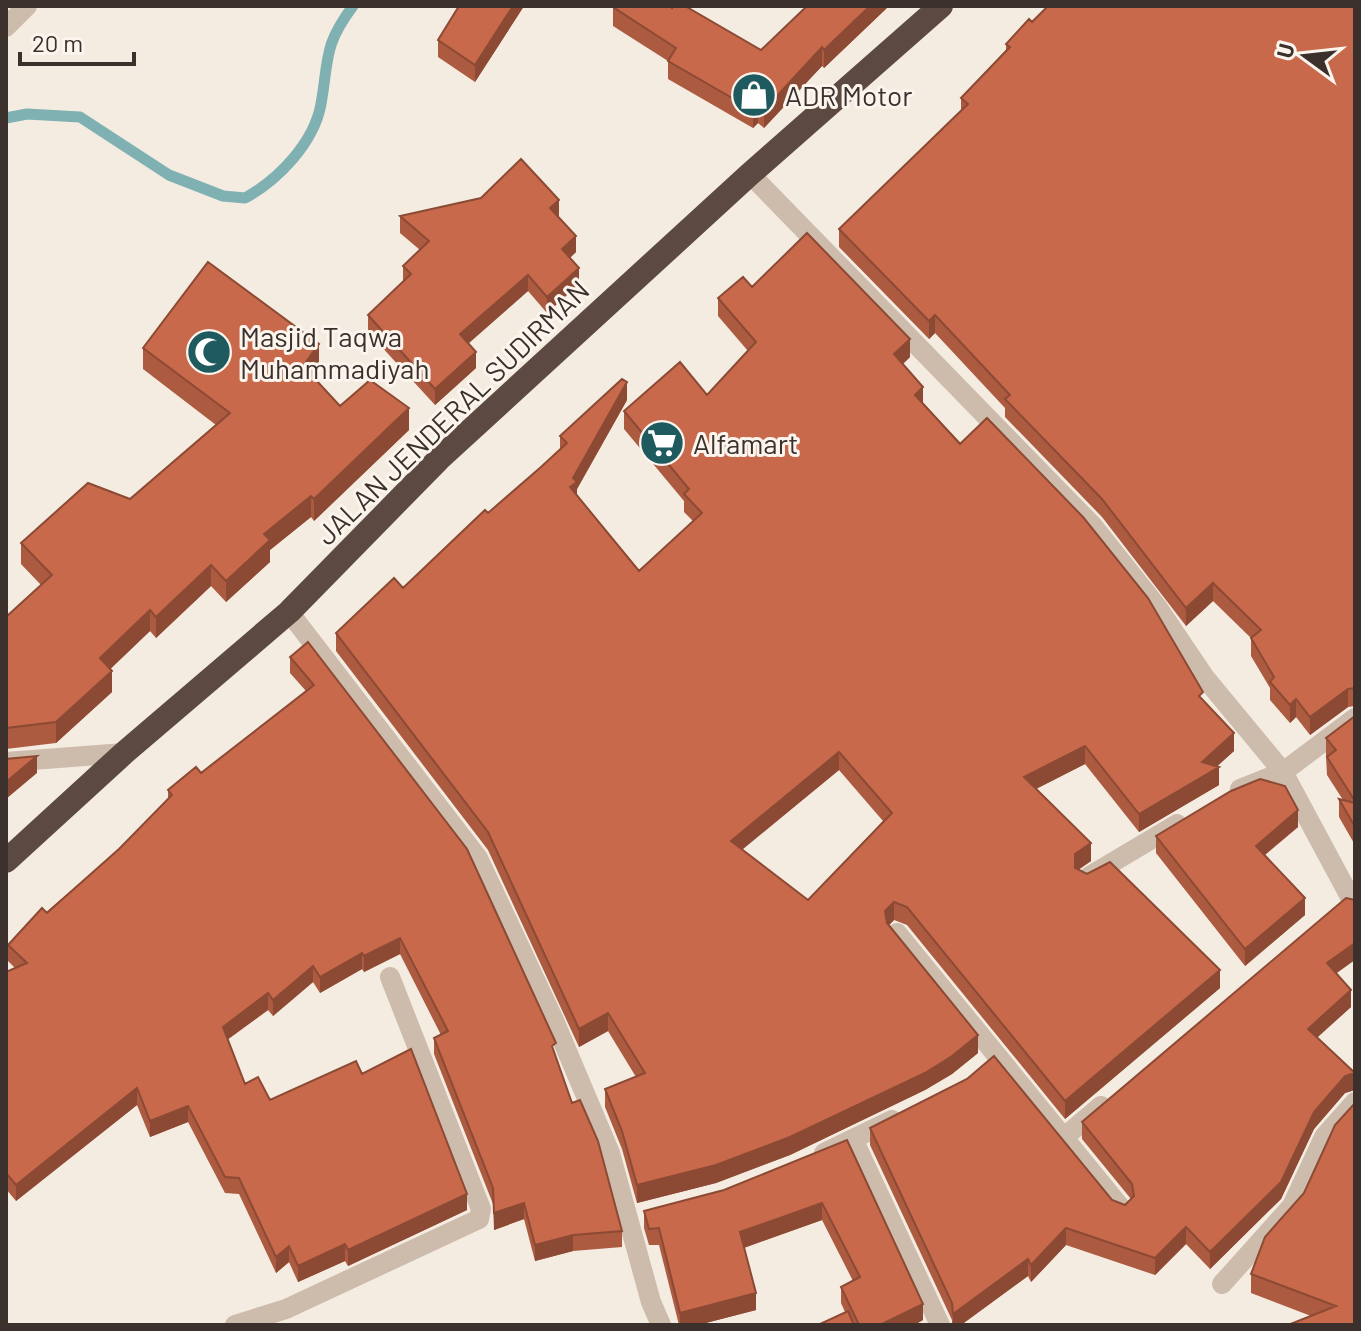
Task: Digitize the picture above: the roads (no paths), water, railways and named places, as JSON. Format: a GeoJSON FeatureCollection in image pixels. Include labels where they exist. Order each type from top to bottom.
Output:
{"type":"FeatureCollection","features":[{"type":"Feature","properties":{"kind":"highway","name":"JALAN JENDERAL SUDIRMAN"},"geometry":{"type":"LineString","coordinates":[[6,861],[124,753],[289,612],[439,459],[750,174],[941,6]]}},
{"type":"Feature","properties":{"kind":"street"},"geometry":{"type":"LineString","coordinates":[[6,27],[27,6]]}},
{"type":"Feature","properties":{"kind":"street"},"geometry":{"type":"LineString","coordinates":[[750,174],[1093,526],[1158,608],[1206,679],[1283,772],[1352,901],[1329,913]]}},
{"type":"Feature","properties":{"kind":"street"},"geometry":{"type":"LineString","coordinates":[[289,612],[478,858],[553,1018],[610,1153],[627,1219],[661,1325]]}},
{"type":"Feature","properties":{"kind":"street"},"geometry":{"type":"LineString","coordinates":[[1225,796],[1283,772],[1355,718]]}},
{"type":"Feature","properties":{"kind":"street"},"geometry":{"type":"LineString","coordinates":[[6,762],[124,753]]}},
{"type":"Feature","properties":{"kind":"street"},"geometry":{"type":"LineString","coordinates":[[1086,879],[1200,811]]}},
{"type":"Feature","properties":{"kind":"street"},"geometry":{"type":"LineString","coordinates":[[897,933],[990,1059],[1122,1209]]}},
{"type":"Feature","properties":{"kind":"street"},"geometry":{"type":"LineString","coordinates":[[235,1325],[288,1317],[479,1219],[481,1209],[390,977]]}},
{"type":"Feature","properties":{"kind":"street"},"geometry":{"type":"LineString","coordinates":[[1062,1139],[1121,1089]]}},
{"type":"Feature","properties":{"kind":"street"},"geometry":{"type":"LineString","coordinates":[[1222,1284],[1292,1206],[1319,1146],[1355,1102]]}},
{"type":"Feature","properties":{"kind":"street"},"geometry":{"type":"LineString","coordinates":[[806,1161],[905,1115]]}},
{"type":"Feature","properties":{"kind":"street"},"geometry":{"type":"LineString","coordinates":[[853,1139],[940,1325]]}},
{"type":"Feature","properties":{"kind":"street"},"geometry":{"type":"LineString","coordinates":[[627,1219],[654,1212]]}},
{"type":"Feature","properties":{"kind":"waterway"},"geometry":{"type":"LineString","coordinates":[[6,118],[27,114],[80,117],[169,175],[223,196],[245,198],[282,171],[311,133],[321,104],[332,43],[353,6]]}},
{"type":"Feature","properties":{"kind":"place","name":"ADR Motor"},"geometry":{"type":"Point","coordinates":[754,95]}},
{"type":"Feature","properties":{"kind":"place","name":"Masjid Taqwa Muhammadiyah"},"geometry":{"type":"Point","coordinates":[209,352]}},
{"type":"Feature","properties":{"kind":"place","name":"Alfamart"},"geometry":{"type":"Point","coordinates":[662,443]}}]}
